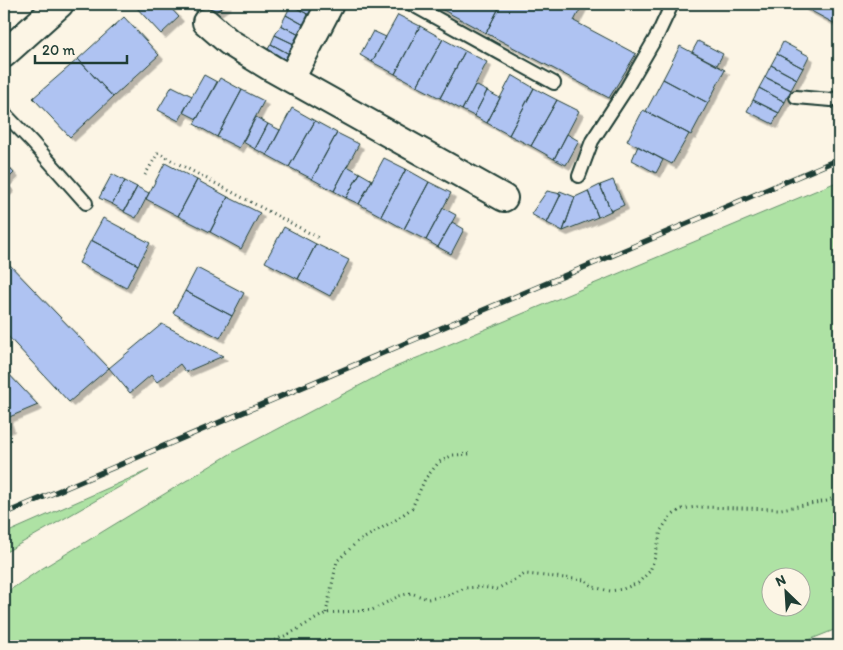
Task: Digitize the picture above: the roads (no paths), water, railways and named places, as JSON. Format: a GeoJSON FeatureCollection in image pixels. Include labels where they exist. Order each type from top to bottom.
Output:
{"type":"FeatureCollection","features":[{"type":"Feature","properties":{"kind":"street"},"geometry":{"type":"LineString","coordinates":[[4,54],[60,4]]}},
{"type":"Feature","properties":{"kind":"street"},"geometry":{"type":"LineString","coordinates":[[291,79],[330,4]]}},
{"type":"Feature","properties":{"kind":"street"},"geometry":{"type":"LineString","coordinates":[[206,22],[229,42],[291,79],[504,198]]}},
{"type":"Feature","properties":{"kind":"lane"},"geometry":{"type":"LineString","coordinates":[[411,4],[554,83]]}},
{"type":"Feature","properties":{"kind":"lane"},"geometry":{"type":"LineString","coordinates":[[579,176],[592,141],[626,89],[658,34],[672,4]]}},
{"type":"Feature","properties":{"kind":"lane"},"geometry":{"type":"LineString","coordinates":[[796,97],[831,100],[839,97]]}},
{"type":"Feature","properties":{"kind":"lane"},"geometry":{"type":"LineString","coordinates":[[4,113],[86,203]]}},
{"type":"Feature","properties":{"kind":"railway"},"geometry":{"type":"LineString","coordinates":[[4,514],[839,159]]}}]}
